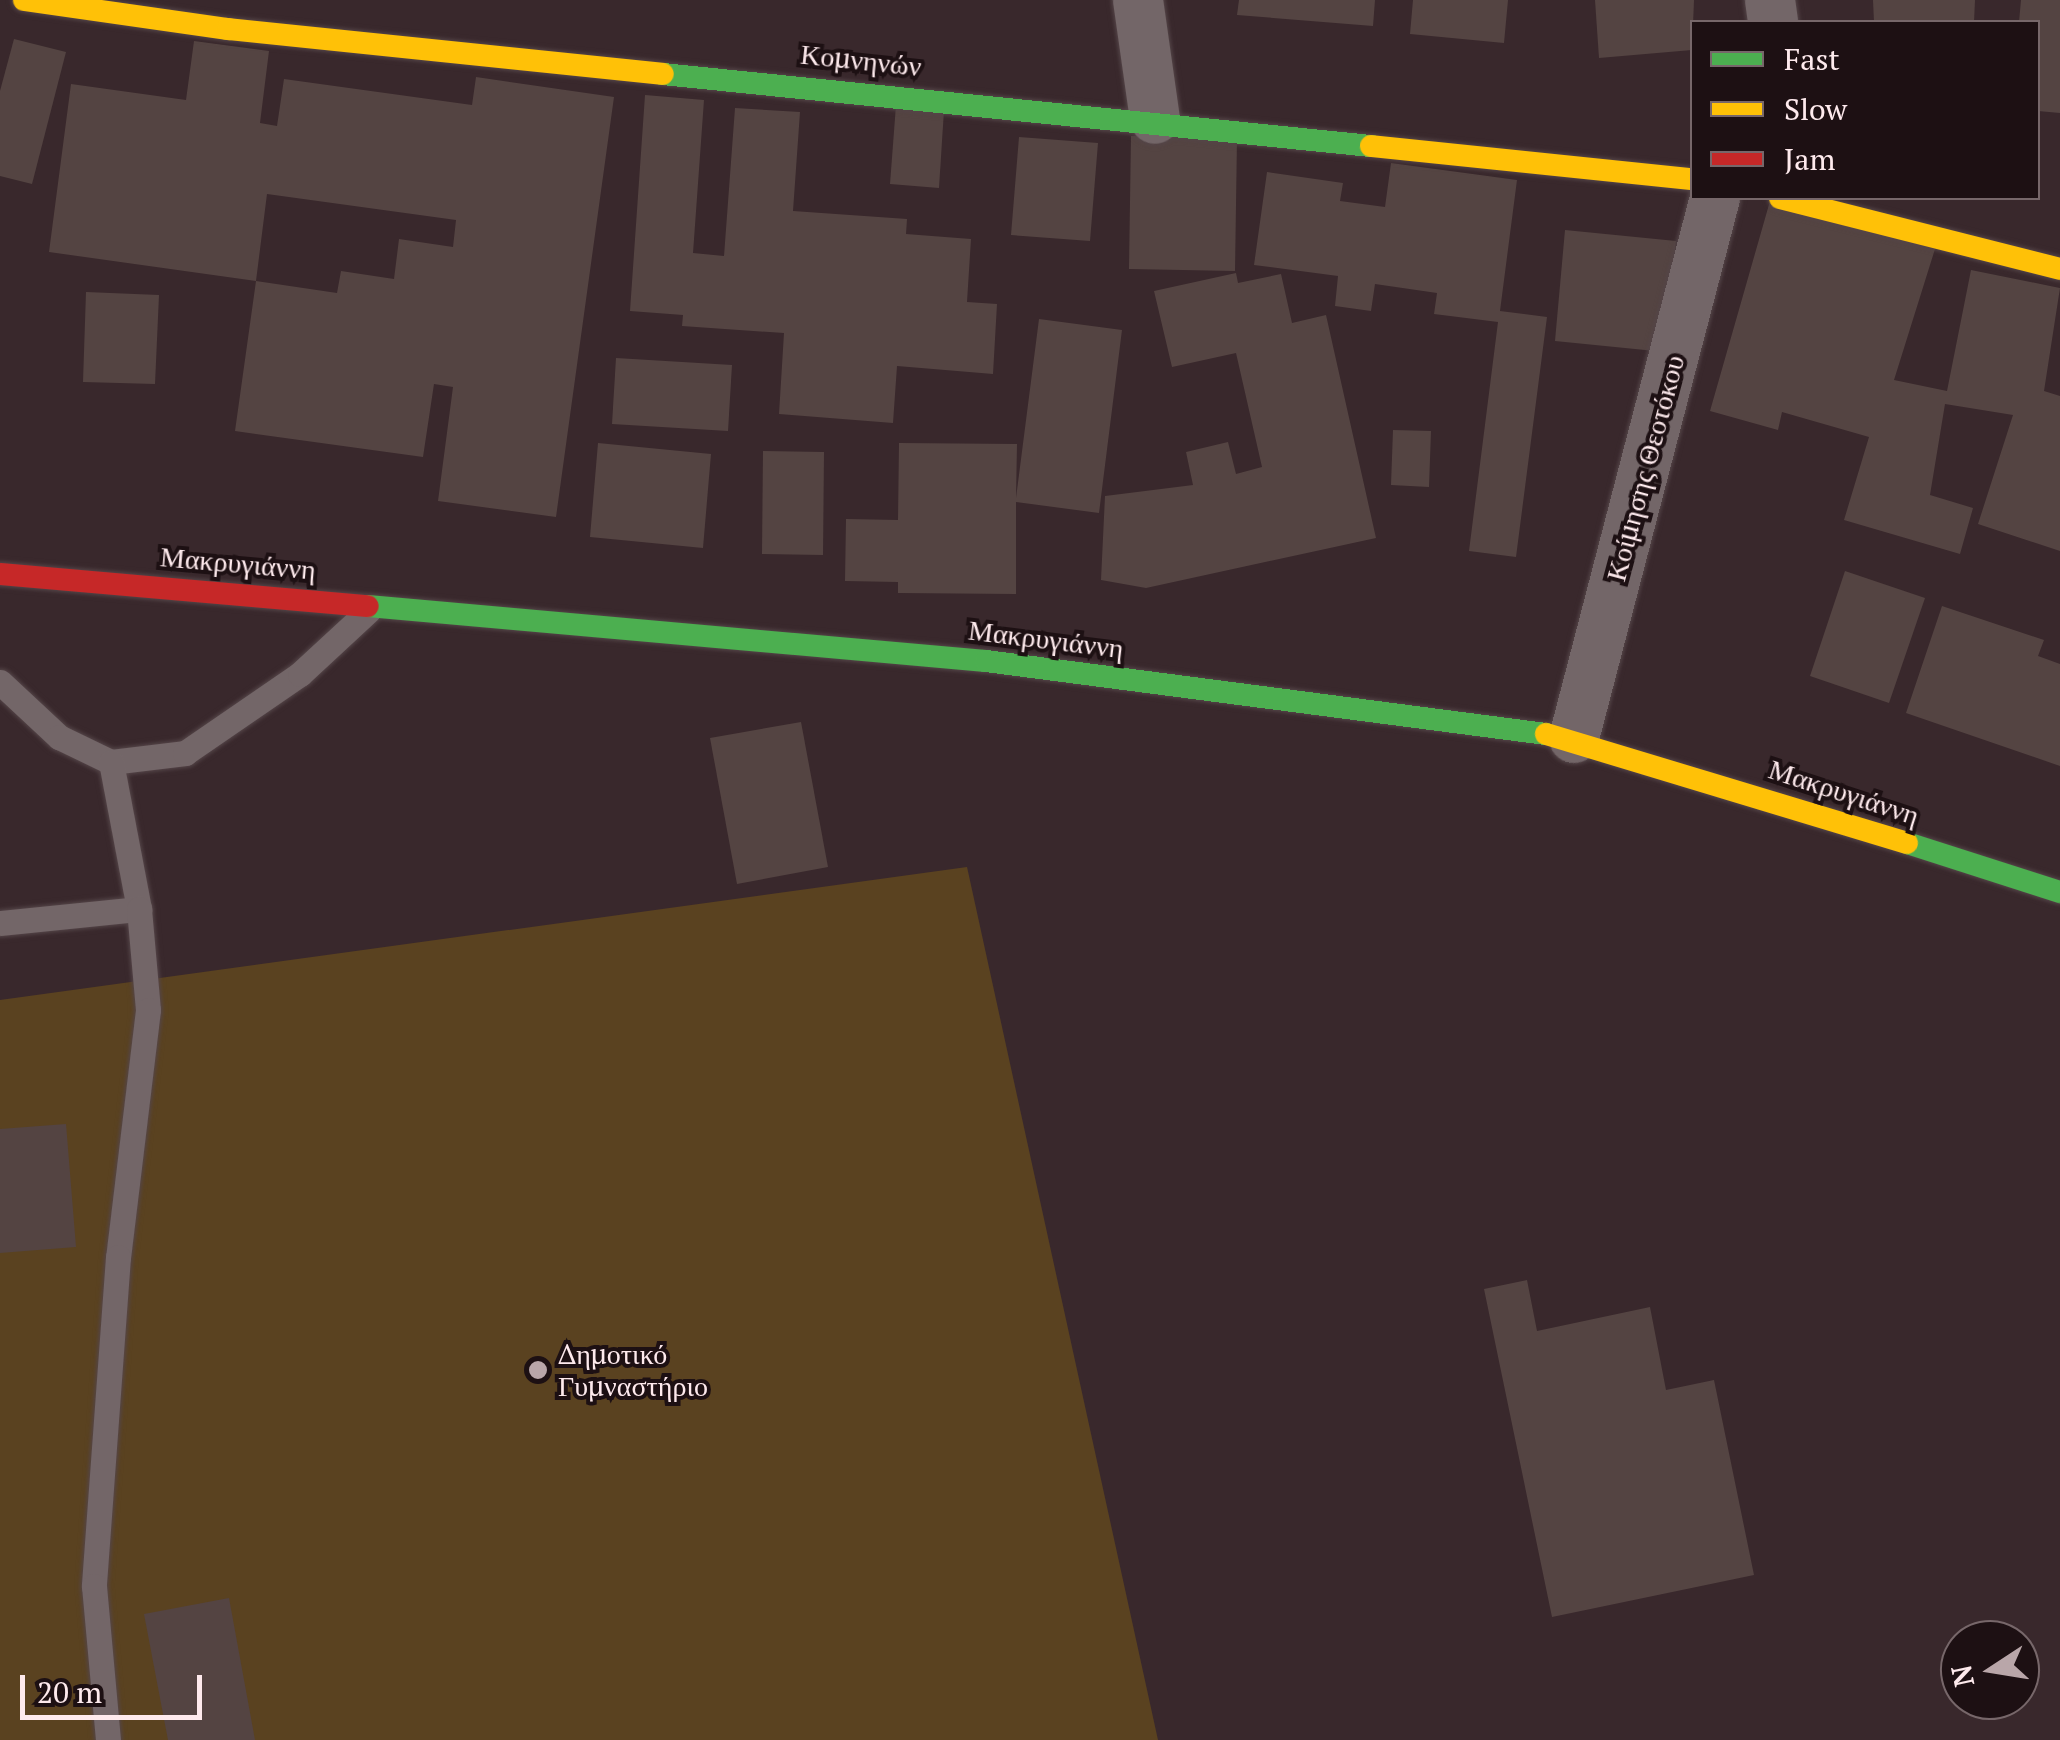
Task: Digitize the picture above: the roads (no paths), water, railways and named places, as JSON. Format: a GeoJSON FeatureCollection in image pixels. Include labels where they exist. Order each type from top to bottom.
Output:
{"type":"FeatureCollection","features":[{"type":"Feature","properties":{"kind":"street"},"geometry":{"type":"LineString","coordinates":[[0,10],[3,0]]}},
{"type":"Feature","properties":{"kind":"street","name":"Κομνηνών"},"geometry":{"type":"LineString","coordinates":[[24,0],[228,14],[1690,179]]}},
{"type":"Feature","properties":{"kind":"street"},"geometry":{"type":"LineString","coordinates":[[1138,0],[1156,120]]}},
{"type":"Feature","properties":{"kind":"street","name":"Κοίμησης Θεοτόκου"},"geometry":{"type":"LineString","coordinates":[[1574,738],[1715,200]]}},
{"type":"Feature","properties":{"kind":"street"},"geometry":{"type":"LineString","coordinates":[[1788,200],[2060,270]]}},
{"type":"Feature","properties":{"kind":"street","name":"Μακρυγιάννη"},"geometry":{"type":"LineString","coordinates":[[0,574],[376,604],[986,661],[1574,738],[2060,892]]}},
{"type":"Feature","properties":{"kind":"lane"},"geometry":{"type":"LineString","coordinates":[[0,682],[59,737],[111,762],[185,753],[300,674],[376,604]]}},
{"type":"Feature","properties":{"kind":"lane"},"geometry":{"type":"LineString","coordinates":[[108,1740],[94,1586],[118,1257],[148,1010],[140,909],[111,762]]}},
{"type":"Feature","properties":{"kind":"lane"},"geometry":{"type":"LineString","coordinates":[[0,923],[140,909]]}},
{"type":"Feature","properties":{"kind":"place","name":"Δημοτικό Γυμναστήριο"},"geometry":{"type":"Point","coordinates":[538,1370]}}]}
